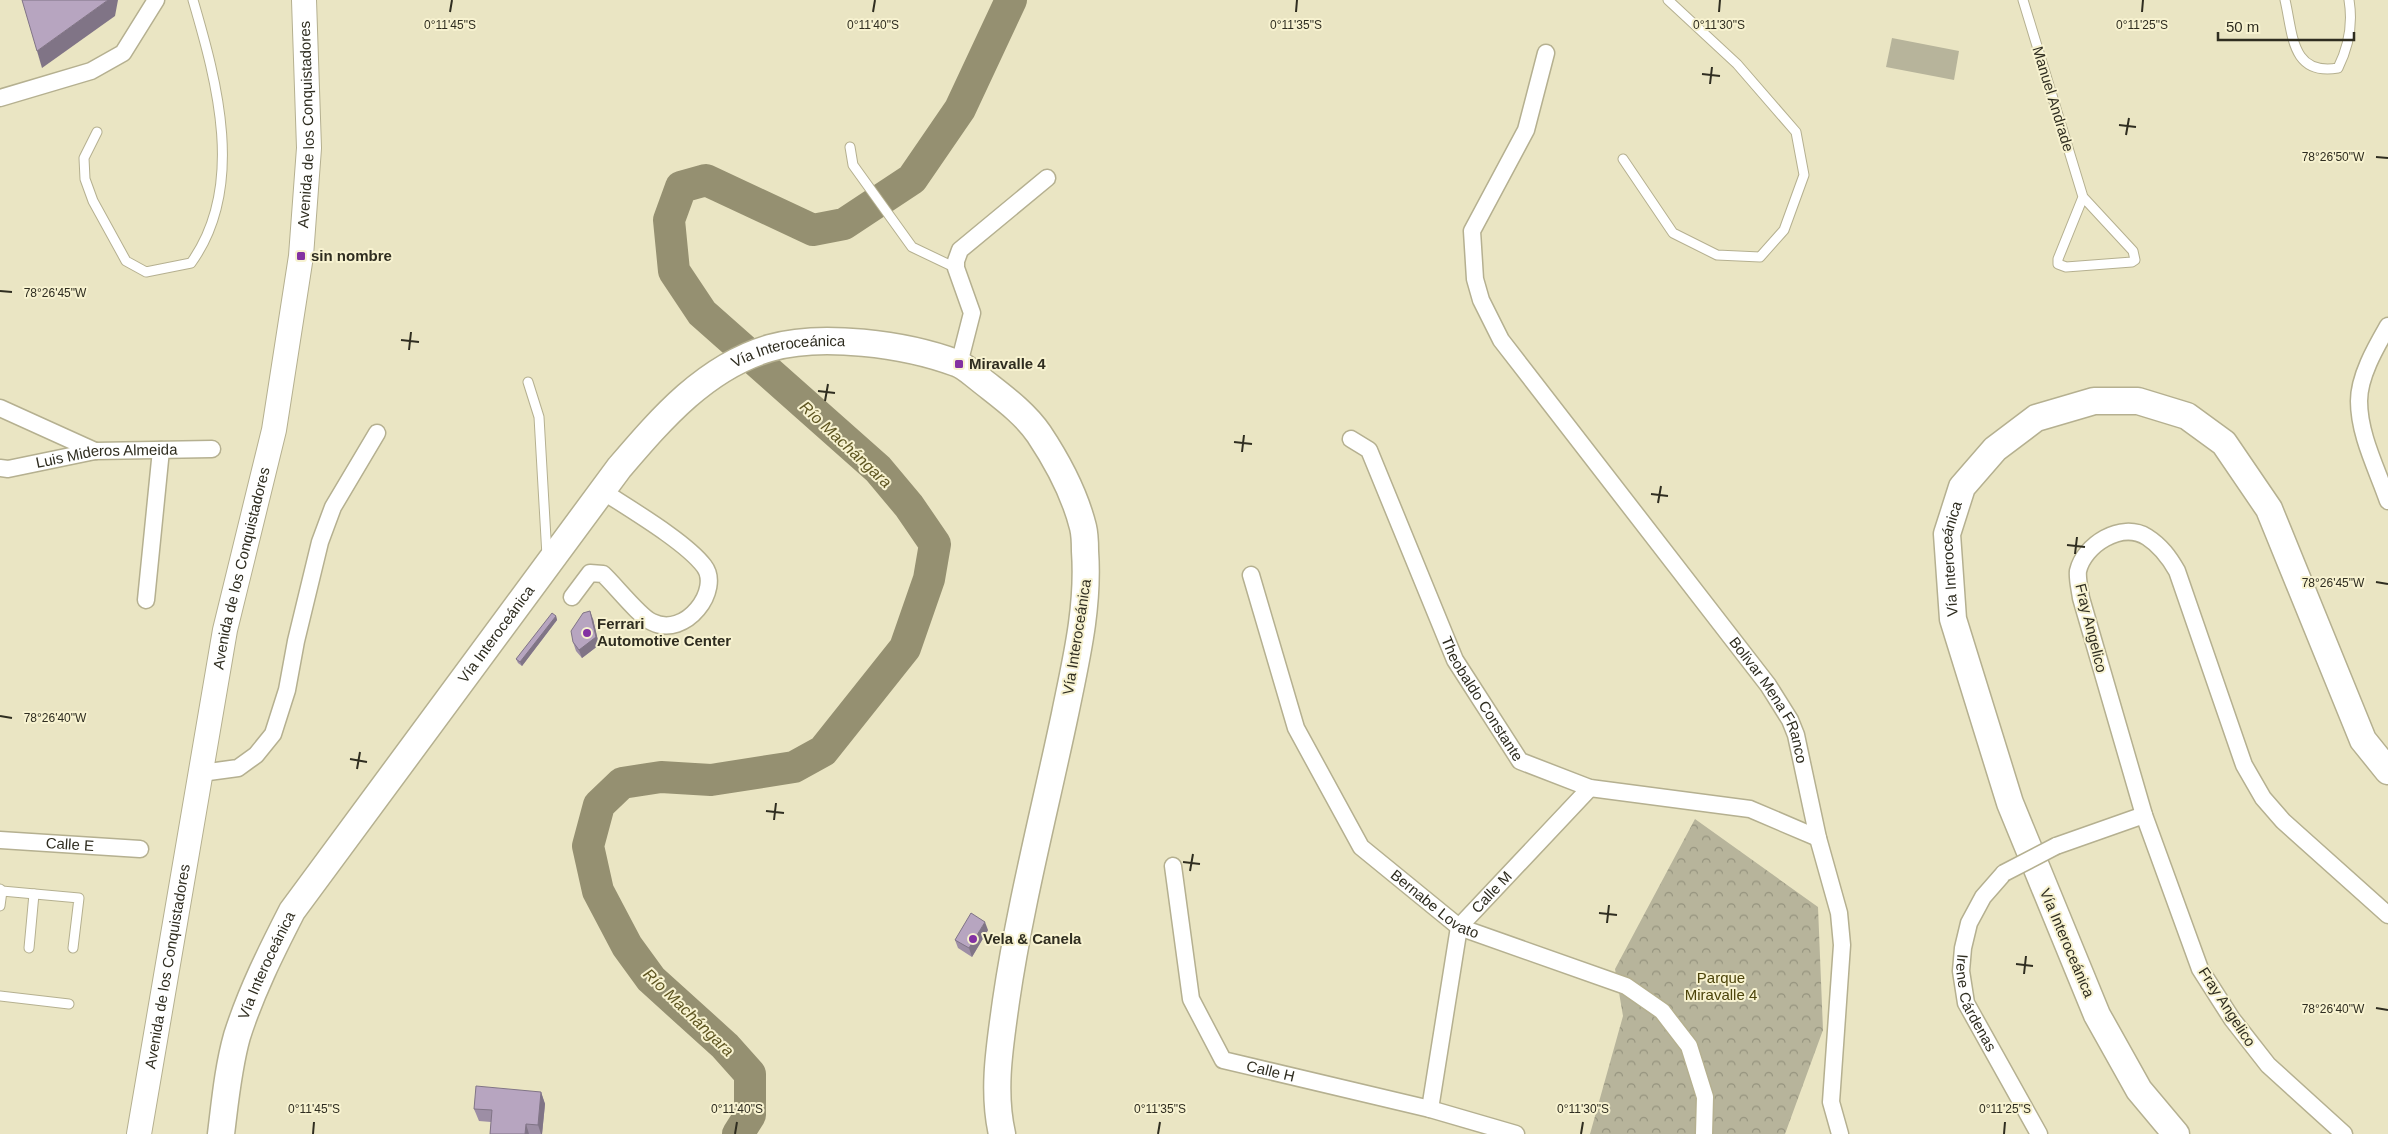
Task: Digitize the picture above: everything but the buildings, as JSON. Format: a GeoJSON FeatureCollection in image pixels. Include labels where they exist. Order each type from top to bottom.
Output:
{"type":"FeatureCollection","features":[{"type":"Feature","properties":{"kind":"main road","name":"Vía Interoceánica"},"geometry":{"type":"LineString","coordinates":[[221,1134],[227,1086],[237,1038],[259,976],[292,911],[604,492],[619,468],[656,424],[691,391],[731,365],[767,349],[798,342],[832,341],[919,352],[959,364],[1006,400],[1038,432],[1066,483],[1084,528],[1088,584],[1079,645],[1010,976],[998,1062],[998,1116],[1002,1134]]}},
{"type":"Feature","properties":{"kind":"main road","name":"Vía Interoceánica"},"geometry":{"type":"LineString","coordinates":[[2176,1134],[2140,1090],[2098,1015],[2010,803],[1953,619],[1947,534],[1962,487],[1995,449],[2036,418],[2094,401],[2138,401],[2187,416],[2224,443],[2269,509],[2363,740],[2388,772]]}},
{"type":"Feature","properties":{"kind":"street"},"geometry":{"type":"LineString","coordinates":[[0,98],[91,71],[123,54],[156,0]]}},
{"type":"Feature","properties":{"kind":"street","name":"Avenida de los Conquistadores"},"geometry":{"type":"LineString","coordinates":[[139,1134],[224,630],[274,430],[301,256],[309,148],[304,0]]}},
{"type":"Feature","properties":{"kind":"street","name":"Bolivar Mena FRanco"},"geometry":{"type":"LineString","coordinates":[[1546,53],[1526,130],[1472,231],[1475,279],[1480,300],[1501,340],[1768,685],[1796,735],[1818,838],[1840,913],[1842,946],[1832,1102],[1840,1134]]}},
{"type":"Feature","properties":{"kind":"street"},"geometry":{"type":"LineString","coordinates":[[959,364],[972,313],[956,268],[956,261],[960,250],[1047,178]]}},
{"type":"Feature","properties":{"kind":"street"},"geometry":{"type":"LineString","coordinates":[[2388,326],[2369,360],[2359,400],[2363,431],[2388,500]]}},
{"type":"Feature","properties":{"kind":"street"},"geometry":{"type":"LineString","coordinates":[[0,408],[95,451]]}},
{"type":"Feature","properties":{"kind":"street"},"geometry":{"type":"LineString","coordinates":[[201,772],[238,768],[256,755],[273,734],[287,690],[296,641],[320,542],[333,507],[376,433]]}},
{"type":"Feature","properties":{"kind":"street","name":"Theobaldo Constante"},"geometry":{"type":"LineString","coordinates":[[1351,439],[1369,450],[1455,660],[1520,761],[1590,788],[1750,809],[1818,838]]}},
{"type":"Feature","properties":{"kind":"street","name":"Luis Mideros Almeida"},"geometry":{"type":"LineString","coordinates":[[0,468],[8,469],[95,451],[212,449]]}},
{"type":"Feature","properties":{"kind":"street"},"geometry":{"type":"LineString","coordinates":[[146,600],[162,450]]}},
{"type":"Feature","properties":{"kind":"street"},"geometry":{"type":"LineString","coordinates":[[572,597],[590,573],[604,574],[650,622],[666,626],[685,622],[698,611],[705,595],[708,581],[706,567],[684,546],[604,492]]}},
{"type":"Feature","properties":{"kind":"street","name":"Fray Angelico"},"geometry":{"type":"LineString","coordinates":[[2344,1134],[2268,1065],[2249,1043],[2200,969],[2144,815],[2080,598],[2078,573],[2085,554],[2105,537],[2123,532],[2146,535],[2166,552],[2177,571],[2244,765],[2263,798],[2283,821],[2388,915]]}},
{"type":"Feature","properties":{"kind":"street","name":"Bernabe Lovato"},"geometry":{"type":"LineString","coordinates":[[1251,575],[1296,728],[1361,847],[1459,927],[1626,986],[1662,1011],[1689,1046],[1704,1097],[1704,1134]]}},
{"type":"Feature","properties":{"kind":"street","name":"Calle M"},"geometry":{"type":"LineString","coordinates":[[1459,927],[1590,788]]}},
{"type":"Feature","properties":{"kind":"street","name":"Irene Cárdenas"},"geometry":{"type":"LineString","coordinates":[[2040,1134],[1966,1003],[1961,972],[1963,948],[1969,923],[1983,897],[2004,873],[2056,846],[2144,815]]}},
{"type":"Feature","properties":{"kind":"street","name":"Calle E"},"geometry":{"type":"LineString","coordinates":[[0,840],[140,849]]}},
{"type":"Feature","properties":{"kind":"street","name":"Calle H"},"geometry":{"type":"LineString","coordinates":[[1173,866],[1191,999],[1223,1060],[1430,1109],[1516,1134]]}},
{"type":"Feature","properties":{"kind":"street"},"geometry":{"type":"LineString","coordinates":[[1430,1109],[1459,927]]}},
{"type":"Feature","properties":{"kind":"lane"},"geometry":{"type":"LineString","coordinates":[[97,132],[84,158],[85,179],[93,201],[126,261],[146,272],[191,263],[204,246],[213,221],[223,170],[220,118],[210,57],[193,0]]}},
{"type":"Feature","properties":{"kind":"lane"},"geometry":{"type":"LineString","coordinates":[[1623,160],[1673,233],[1717,255],[1760,257],[1784,230],[1804,175],[1796,132],[1737,64],[1668,0]]}},
{"type":"Feature","properties":{"kind":"lane","name":"Manuel Andrade"},"geometry":{"type":"LineString","coordinates":[[2023,0],[2083,197]]}},
{"type":"Feature","properties":{"kind":"lane"},"geometry":{"type":"LineString","coordinates":[[2286,0],[2297,54],[2312,68],[2325,70],[2338,68],[2346,51],[2352,18],[2349,0]]}},
{"type":"Feature","properties":{"kind":"lane"},"geometry":{"type":"LineString","coordinates":[[850,147],[853,165],[912,247],[956,268]]}},
{"type":"Feature","properties":{"kind":"lane"},"geometry":{"type":"LineString","coordinates":[[2083,197],[2134,251],[2135,260],[2132,262],[2066,267],[2058,264],[2083,197]]}},
{"type":"Feature","properties":{"kind":"lane"},"geometry":{"type":"LineString","coordinates":[[528,382],[539,417],[548,566]]}},
{"type":"Feature","properties":{"kind":"lane"},"geometry":{"type":"LineString","coordinates":[[0,906],[1,890],[79,898],[74,948]]}},
{"type":"Feature","properties":{"kind":"lane"},"geometry":{"type":"LineString","coordinates":[[29,948],[34,894]]}},
{"type":"Feature","properties":{"kind":"lane"},"geometry":{"type":"LineString","coordinates":[[0,996],[69,1004]]}},
{"type":"Feature","properties":{"kind":"green space"},"geometry":{"type":"Polygon","coordinates":[[[1892,38],[1959,51],[1954,80],[1886,67],[1892,38]]]}},
{"type":"Feature","properties":{"kind":"green space","name":"Parque Miravalle 4"},"geometry":{"type":"Polygon","coordinates":[[[1695,819],[1818,907],[1823,1030],[1785,1134],[1590,1134],[1623,1016],[1615,969],[1695,819]]]}},
{"type":"Feature","properties":{"kind":"waterway","name":"Río Machángara"},"geometry":{"type":"LineString","coordinates":[[738,1134],[750,1115],[750,1074],[725,1046],[651,979],[627,946],[598,891],[588,846],[599,805],[622,783],[661,777],[711,780],[794,767],[823,751],[905,648],[929,579],[935,544],[909,506],[878,469],[702,313],[674,271],[669,220],[681,187],[706,180],[813,230],[844,224],[912,179],[960,109],[1011,0]]}},
{"type":"Feature","properties":{"kind":"place","name":"sin nombre"},"geometry":{"type":"Point","coordinates":[301,256]}},
{"type":"Feature","properties":{"kind":"place","name":"Miravalle 4"},"geometry":{"type":"Point","coordinates":[959,364]}},
{"type":"Feature","properties":{"kind":"place","name":"Ferrari Automotive Center"},"geometry":{"type":"Point","coordinates":[587,633]}},
{"type":"Feature","properties":{"kind":"place","name":"Vela & Canela"},"geometry":{"type":"Point","coordinates":[973,939]}}]}
